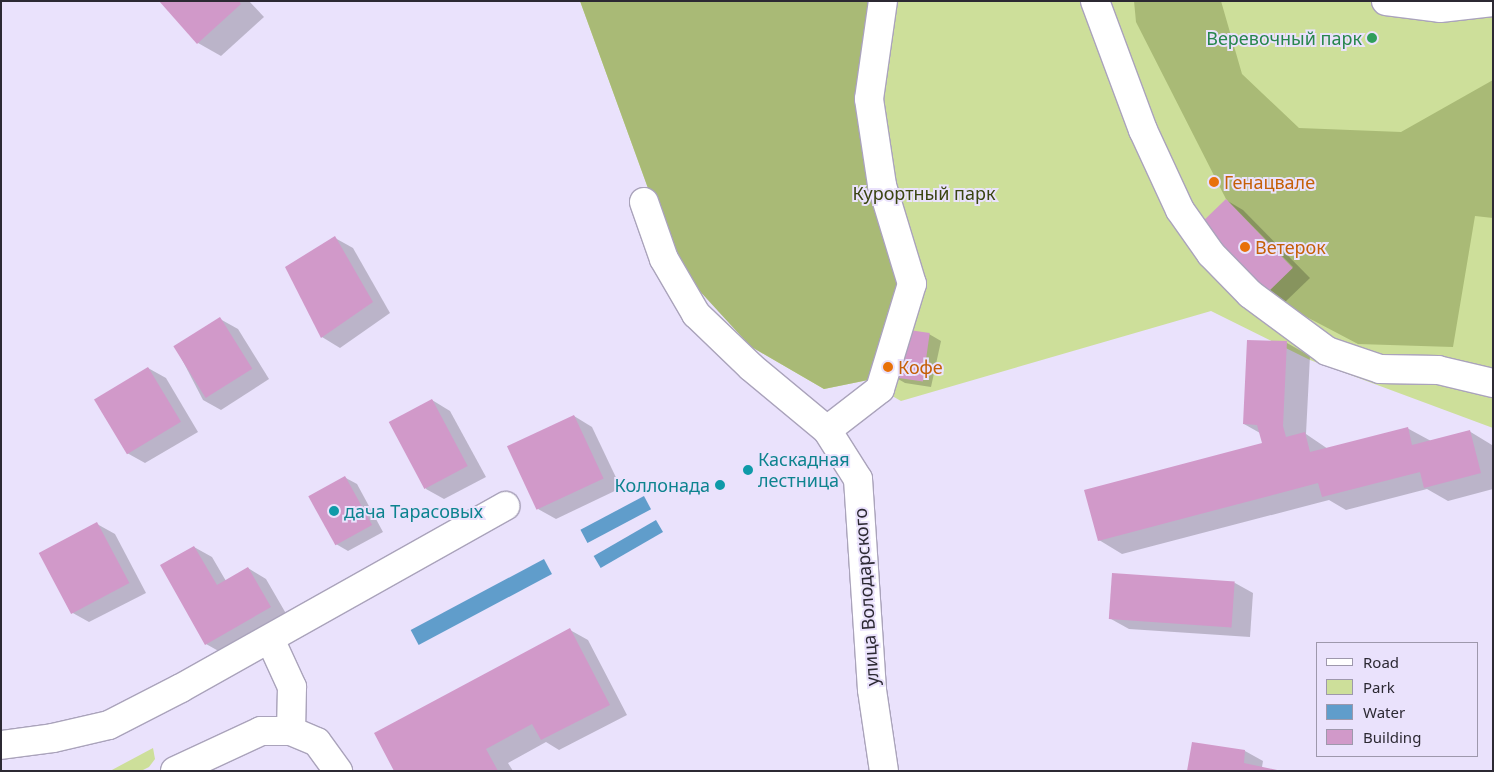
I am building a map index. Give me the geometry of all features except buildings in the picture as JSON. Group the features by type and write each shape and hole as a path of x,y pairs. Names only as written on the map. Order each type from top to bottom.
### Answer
{"street":[{"path":"827,430 880,389 912,284 882,185 869,99 883,1"},
{"path":"1095,1 1143,130 1180,210 1211,254 1250,294 1327,351 1380,369 1438,370 1493,383"},
{"path":"1386,1 1440,8 1493,2"},
{"name":"улица Володарского","path":"644,202 664,259 696,314 751,367 827,430 858,479 872,690 884,771"},
{"path":"1,745 110,725 270,639 505,506"},
{"path":"270,639 292,688 291,731"},
{"path":"175,771 261,731 291,731 317,742 338,771"}],"green space":[{"name":"Курортный парк","path":"580,1 1493,1 1493,428 1310,360 1211,311 901,401 880,389 873,379 824,389 750,346 653,202"},
{"path":"580,1 875,1 861,99 905,282 873,379 824,389 750,346 685,275 653,202"},
{"path":"1134,1 1221,1 1242,74 1299,128 1401,132 1493,80 1493,218 1475,216 1453,347 1358,344 1265,295 1293,267 1226,199 1136,22"},
{"path":"153,748 155,759 149,767 141,771 110,771"}],"water":[{"path":"644,496 651,509 587,543 580,530"},
{"path":"656,520 663,532 601,568 594,556"},
{"path":"544,559 552,574 419,645 411,630"}],"place":[{"name":"Веревочный парк","path":"1372,38"},
{"name":"Генацвале","path":"1214,182"},
{"name":"Ветерок","path":"1245,247"},
{"name":"Кофе","path":"888,367"},
{"name":"Каскадная лестница","path":"748,470"},
{"name":"Коллонада","path":"720,485"},
{"name":"дача Тарасовых","path":"334,511"}]}
